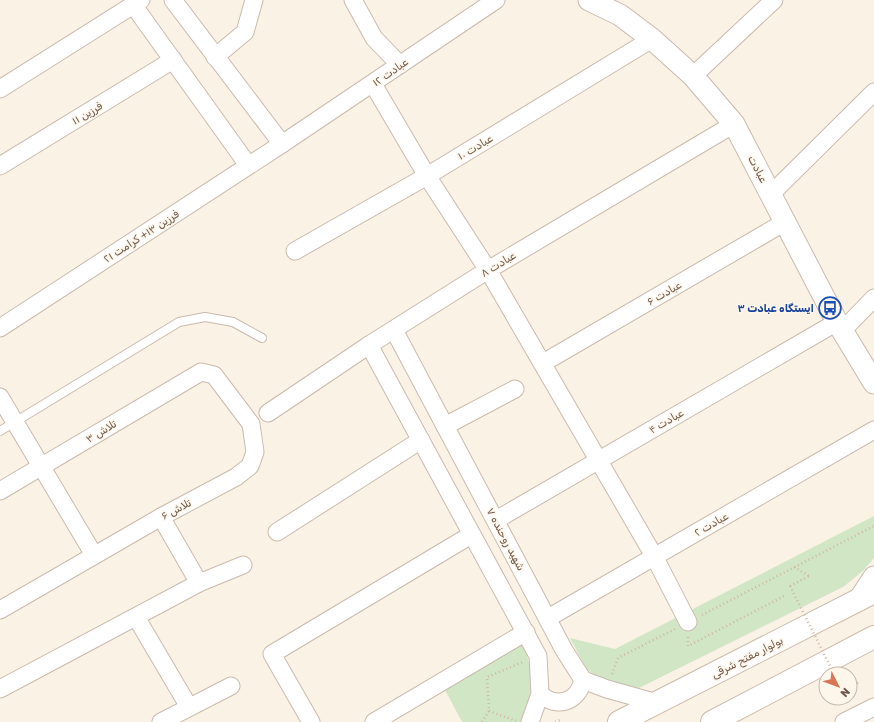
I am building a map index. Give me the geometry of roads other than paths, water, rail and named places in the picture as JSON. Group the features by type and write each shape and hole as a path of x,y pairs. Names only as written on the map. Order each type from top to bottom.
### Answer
{"main road":[{"name":"بولوار مفتح شرقی","path":"620,722 866,596"},
{"path":"712,722 874,637"}],"street":[{"path":"173,0 282,144"},
{"path":"215,57 245,32 254,0"},
{"path":"353,0 374,38 400,65"},
{"name":"عبادت ۱۲","path":"282,144 496,0"},
{"name":"عبادت","path":"589,0 620,15 652,40 693,76 734,124 839,326 874,383"},
{"path":"693,76 774,0"},
{"path":"0,89 138,3 173,60 248,165"},
{"name":"عبادت ۱۰","path":"295,251 427,176 652,40"},
{"name":"فرزین ۱۱","path":"0,166 173,60"},
{"path":"372,84 427,176 488,270 600,460 654,556 688,622"},
{"path":"771,194 874,92"},
{"name":"عبادت ۸","path":"268,413 369,345 488,270 734,124"},
{"name":"فرزین ۱۳+ کرامت ۲۱","path":"0,328 282,144"},
{"name":"عبادت ۶","path":"543,363 785,222"},
{"name":"عبادت ۴","path":"496,520 839,326 874,298"},
{"name":"شهید روحنده ۷","path":"394,330 564,650 583,680"},
{"path":"369,345 538,656 540,694 530,722"},
{"name":"تلاش ۳","path":"0,491 202,372"},
{"name":"تلاش ۶","path":"0,610 94,555 236,477 250,466 255,452 251,424 214,375 202,372"},
{"path":"445,426 515,389"},
{"path":"0,397 94,555"},
{"name":"عبادت ۲","path":"548,618 874,430"},
{"path":"277,532 421,440"},
{"path":"162,517 199,584"},
{"path":"311,722 272,654 471,534"},
{"path":"0,689 199,584 243,565"},
{"path":"866,596 874,577"},
{"path":"136,617 189,707"},
{"path":"374,722 526,632"},
{"path":"540,694 546,700 562,702 576,695 581,688 583,680 607,689 657,703"},
{"path":"161,722 231,686"},
{"path":"844,722 874,707"}],"lane":[{"path":"0,431 179,322 205,317 233,322 262,338"}],"place":[{"name":"ایستگاه عبادت ۳","path":"830,308"}]}
